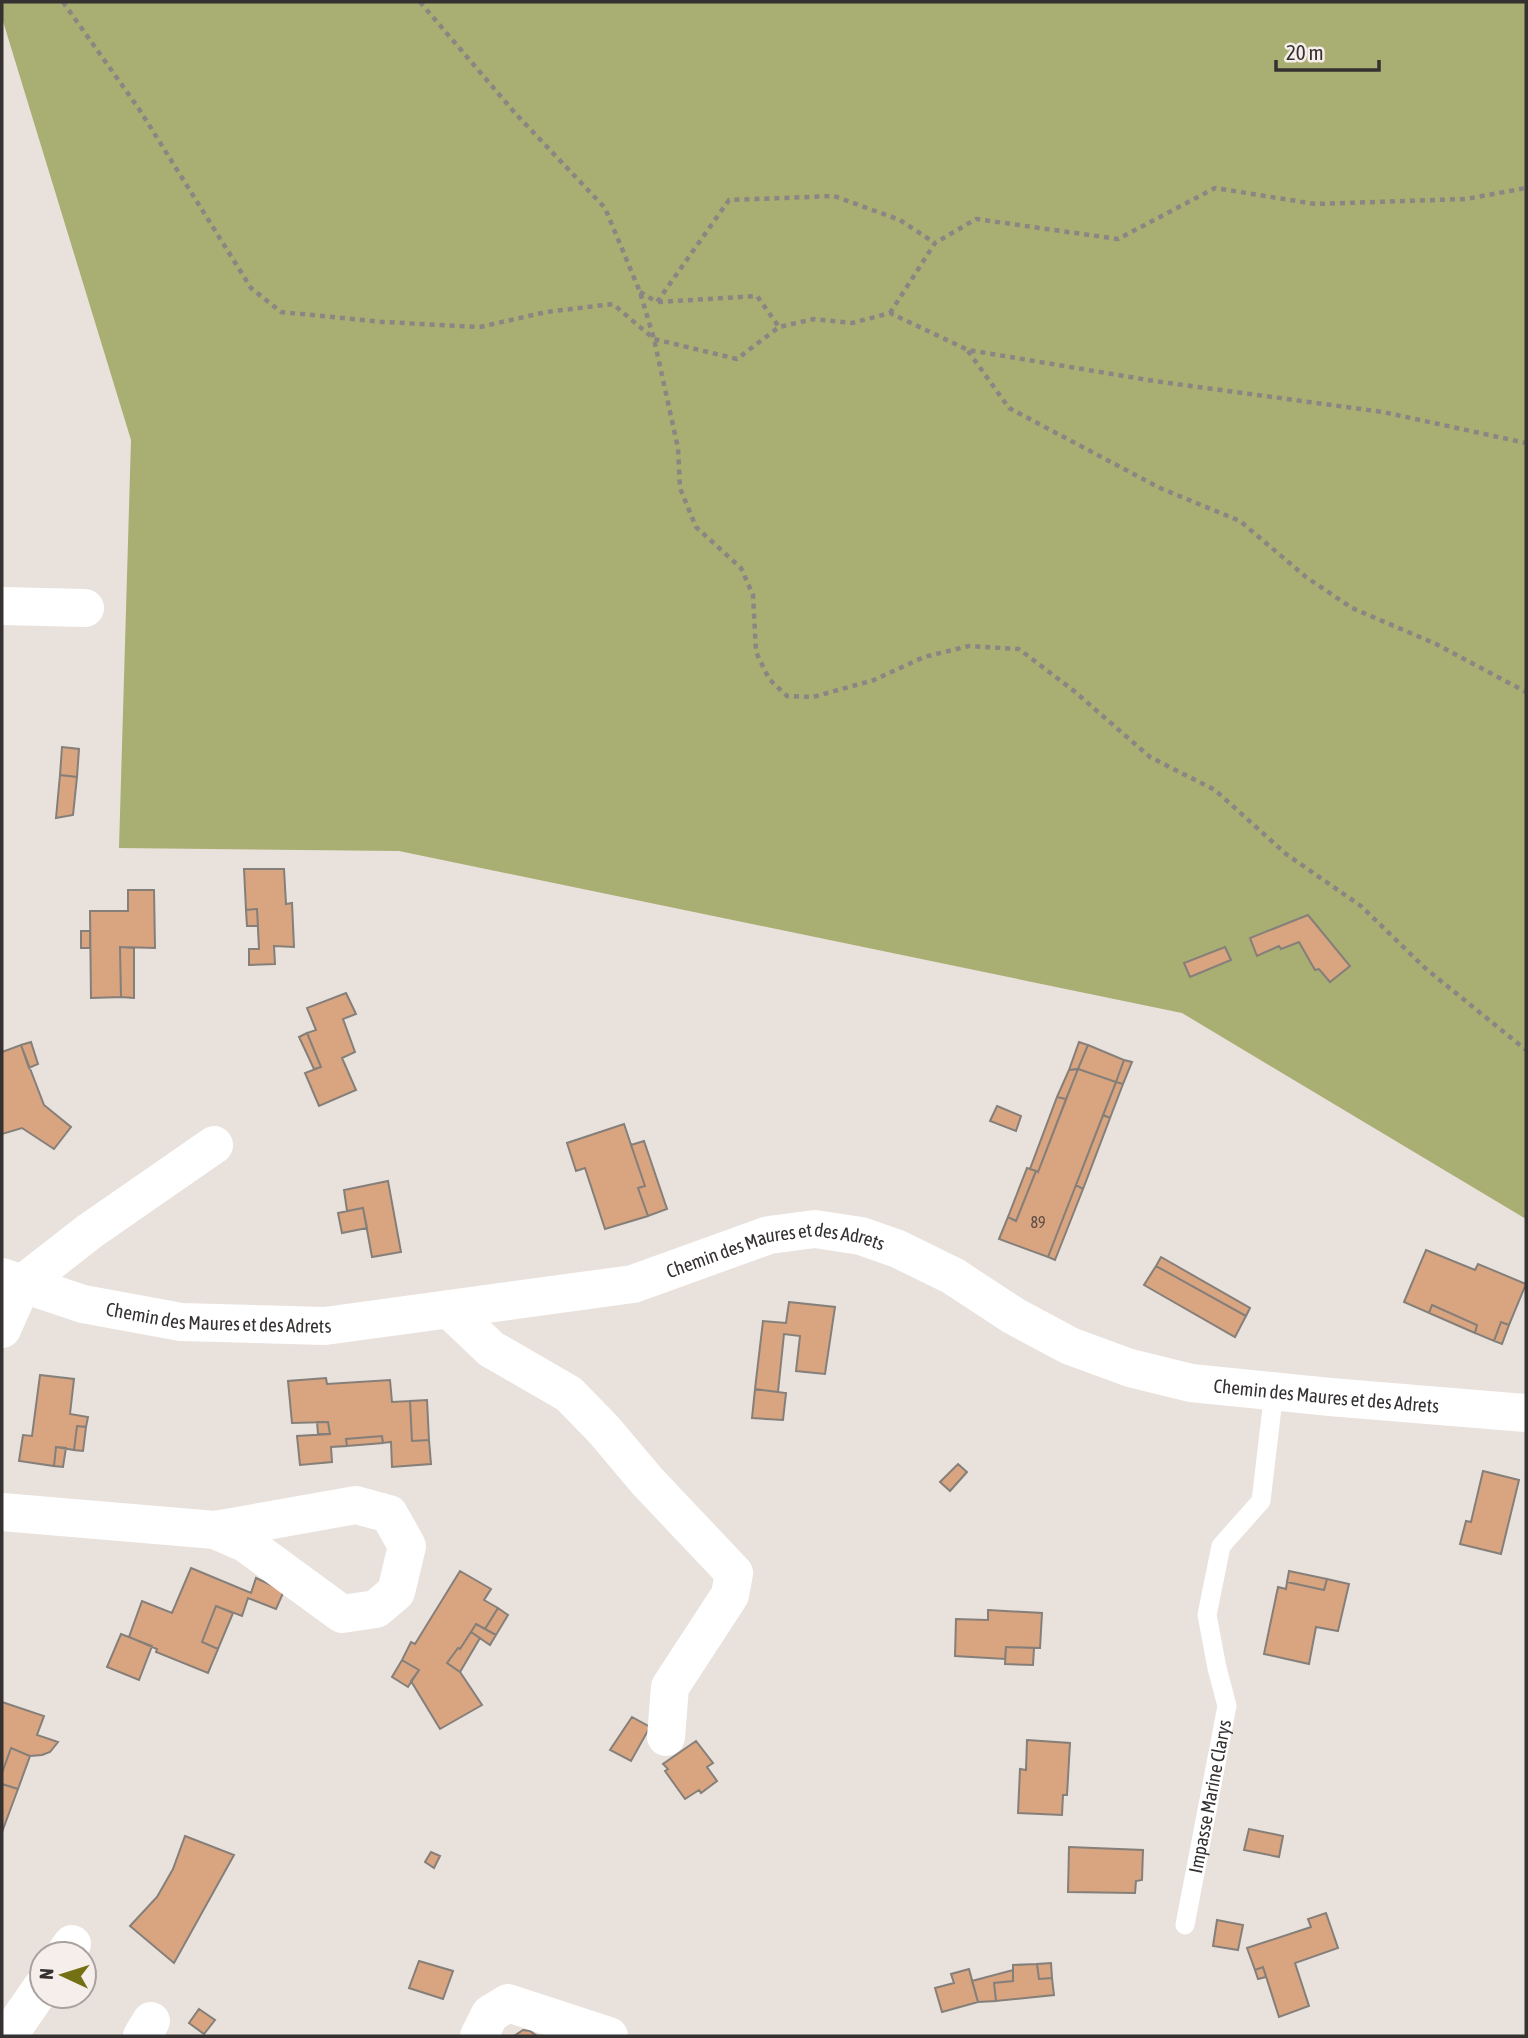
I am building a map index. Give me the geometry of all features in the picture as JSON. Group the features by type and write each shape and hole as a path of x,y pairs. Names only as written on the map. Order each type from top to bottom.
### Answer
{"street":[{"path":"2,606 85,608"},
{"path":"2,1329 12,1281 214,1145"},
{"name":"Chemin des Maures et des Adrets","path":"12,1281 83,1304 181,1322 325,1326 633,1284 769,1236 815,1228 861,1236 898,1250 953,1276 1014,1316 1070,1346 1130,1368 1191,1383 1526,1413"},
{"path":"449,1309 491,1349 569,1394 734,1573 730,1595 670,1687 666,1737"},
{"path":"2,1512 215,1530"},
{"path":"479,2036 490,2014 508,2003 610,2036"},
{"path":"8,2036 28,2007"}],"lane":[{"name":"Impasse Marine Clarys","path":"1185,1925 1227,1706 1207,1615 1221,1546 1261,1501 1274,1391"}],"path":[{"path":"63,2 139,109 251,288 281,312 383,322 480,327 546,312 613,304 654,339 737,359 779,327 814,319 852,323 890,313 968,350 1154,381 1383,412 1526,443"},
{"path":"420,2 515,113 605,208 640,292 654,339 678,448 680,488 696,527 741,568 753,595 756,652 769,679 787,695 813,697 874,680 924,657 969,646 1019,649 1074,691 1150,757 1216,790 1286,854 1361,906 1425,968 1526,1050"},
{"path":"890,313 935,243 976,219 1118,239 1215,188 1315,204 1466,199 1526,188"},
{"path":"657,302 729,200 834,196 900,220 935,243"},
{"path":"640,292 657,302 757,296 779,327"},
{"path":"968,350 1009,408 1160,488 1240,521 1306,578 1352,608 1436,644 1526,692"}],"green space":[{"path":"2,2 1526,2 1526,1219 1182,1013 399,851 119,848 131,440 2,18"}],"building":[{"path":"62,747 79,749 77,777 60,775"},
{"path":"60,775 77,777 73,815 56,818"},
{"path":"244,869 284,869 286,904 292,903 294,947 274,946 275,964 249,965 249,949 259,949 257,909 246,910"},
{"path":"128,890 154,890 155,948 120,947 121,997 91,998 90,911 128,911"},
{"path":"257,909 258,926 247,926 246,910"},
{"path":"1308,915 1350,966 1330,982 1319,969 1315,970 1299,942 1281,949 1279,946 1257,956 1250,938"},
{"path":"81,931 90,931 90,948 81,948"},
{"path":"120,947 134,948 134,998 121,997"},
{"path":"1225,947 1231,960 1190,977 1184,963"},
{"path":"346,993 356,1014 343,1019 355,1052 342,1058 356,1090 319,1106 305,1073 321,1067 307,1033 316,1030 307,1008"},
{"path":"307,1033 321,1067 314,1069 299,1037"},
{"path":"31,1042 38,1064 29,1068 21,1045"},
{"path":"1079,1042 1088,1045 1078,1069 1069,1070"},
{"path":"21,1045 44,1105 71,1127 54,1149 22,1128 2,1134 2,1052"},
{"path":"1088,1045 1124,1060 1116,1082 1078,1069"},
{"path":"1124,1060 1132,1062 1123,1084 1116,1082"},
{"path":"1078,1069 1066,1099 1057,1097 1069,1070"},
{"path":"1078,1069 1116,1082 1048,1257 999,1239 1008,1217 1016,1221"},
{"path":"1116,1082 1123,1084 1110,1118 1103,1115"},
{"path":"1057,1097 1066,1099 1038,1172 1030,1169"},
{"path":"997,1106 1021,1116 1016,1131 990,1121"},
{"path":"1103,1115 1110,1118 1083,1189 1076,1185"},
{"path":"624,1124 645,1186 638,1188 648,1216 605,1229 585,1168 576,1171 567,1143"},
{"path":"644,1141 667,1209 648,1216 638,1188 645,1186 631,1145"},
{"path":"1027,1168 1036,1171 1016,1221 1008,1217"},
{"path":"388,1181 401,1252 372,1257 363,1208 347,1211 344,1190"},
{"path":"1076,1185 1083,1189 1055,1260 1048,1257"},
{"path":"363,1208 367,1228 342,1233 338,1213"},
{"path":"1426,1250 1475,1270 1478,1264 1526,1284 1509,1325 1501,1322 1494,1341 1475,1333 1477,1325 1432,1305 1429,1313 1404,1302"},
{"path":"1161,1257 1250,1308 1246,1316 1156,1266"},
{"path":"1156,1266 1246,1316 1235,1337 1144,1285"},
{"path":"789,1302 835,1307 825,1374 796,1371 800,1336 784,1334 778,1392 755,1389 763,1321 786,1323"},
{"path":"1432,1305 1477,1325 1475,1333 1429,1313"},
{"path":"1501,1322 1509,1325 1502,1344 1494,1341"},
{"path":"40,1375 74,1379 70,1414 88,1417 86,1427 77,1426 74,1450 56,1447 54,1466 19,1461 23,1435 32,1436"},
{"path":"326,1378 327,1384 390,1380 392,1402 410,1401 412,1441 429,1440 431,1464 392,1467 391,1442 383,1443 382,1436 346,1439 347,1446 331,1447 332,1462 300,1465 297,1436 330,1434 328,1422 292,1423 288,1381"},
{"path":"755,1389 786,1393 783,1420 752,1418"},
{"path":"427,1400 429,1440 412,1441 410,1401"},
{"path":"317,1422 328,1422 330,1434 318,1434"},
{"path":"77,1426 86,1427 83,1451 74,1450"},
{"path":"382,1436 383,1443 347,1446 346,1439"},
{"path":"56,1447 66,1448 63,1467 54,1466"},
{"path":"958,1464 967,1472 950,1491 940,1482"},
{"path":"1483,1471 1519,1480 1501,1554 1460,1544 1466,1521 1471,1522"},
{"path":"191,1568 251,1593 256,1578 284,1591 276,1609 248,1598 242,1616 216,1606 202,1642 218,1649 208,1673 156,1652 157,1649 129,1637 142,1601 172,1613"},
{"path":"460,1571 491,1589 484,1600 498,1608 485,1629 476,1624 447,1663 460,1672 482,1705 440,1729 411,1681 419,1670 402,1660 411,1642 415,1644"},
{"path":"1289,1571 1327,1579 1324,1590 1287,1582"},
{"path":"1327,1579 1349,1584 1338,1631 1316,1627 1309,1664 1264,1654 1278,1587 1286,1589 1287,1582 1324,1590"},
{"path":"216,1606 233,1613 218,1649 202,1642"},
{"path":"498,1608 508,1615 496,1635 485,1629"},
{"path":"988,1610 1042,1613 1040,1648 1006,1647 1005,1659 955,1656 956,1619 988,1620"},
{"path":"476,1624 496,1635 490,1645 471,1632"},
{"path":"471,1632 480,1638 460,1672 447,1663"},
{"path":"121,1634 152,1646 139,1680 107,1667"},
{"path":"1006,1647 1034,1648 1033,1665 1005,1664"},
{"path":"402,1660 419,1670 408,1687 392,1677"},
{"path":"2,1702 44,1716 37,1735 58,1742 50,1752 42,1755 30,1756 11,1748 2,1773"},
{"path":"632,1717 650,1727 631,1761 610,1750"},
{"path":"1027,1740 1070,1743 1067,1795 1063,1795 1062,1815 1018,1813 1020,1769 1026,1770"},
{"path":"696,1741 713,1763 707,1767 717,1781 701,1793 699,1790 685,1799 663,1764"},
{"path":"11,1748 30,1756 18,1789 2,1784 2,1773"},
{"path":"2,1784 18,1789 2,1832"},
{"path":"1249,1829 1283,1836 1279,1857 1244,1850"},
{"path":"185,1836 234,1855 174,1963 130,1926 157,1897 173,1869"},
{"path":"1069,1847 1143,1850 1142,1880 1136,1881 1135,1893 1068,1892"},
{"path":"431,1852 440,1856 434,1868 425,1862"},
{"path":"1326,1913 1338,1948 1295,1963 1309,2006 1279,2017 1263,1967 1255,1970 1247,1948 1311,1927 1308,1919"},
{"path":"1217,1920 1243,1925 1238,1950 1213,1946"},
{"path":"419,1961 453,1971 443,1999 409,1988"},
{"path":"1051,1963 1052,1978 1039,1979 1037,1964"},
{"path":"1037,1964 1039,1979 1052,1978 1054,1995 996,2001 994,1983 1013,1981 1013,1965"},
{"path":"1263,1967 1266,1977 1258,1979 1255,1970"},
{"path":"969,1969 978,2002 942,2012 935,1988 954,1983 951,1974"},
{"path":"1013,1970 1013,1981 994,1983 996,2001 978,2002 972,1981"},
{"path":"199,2009 215,2020 204,2034 189,2023"},
{"path":"523,2030 530,2031 537,2036 514,2036"}]}
